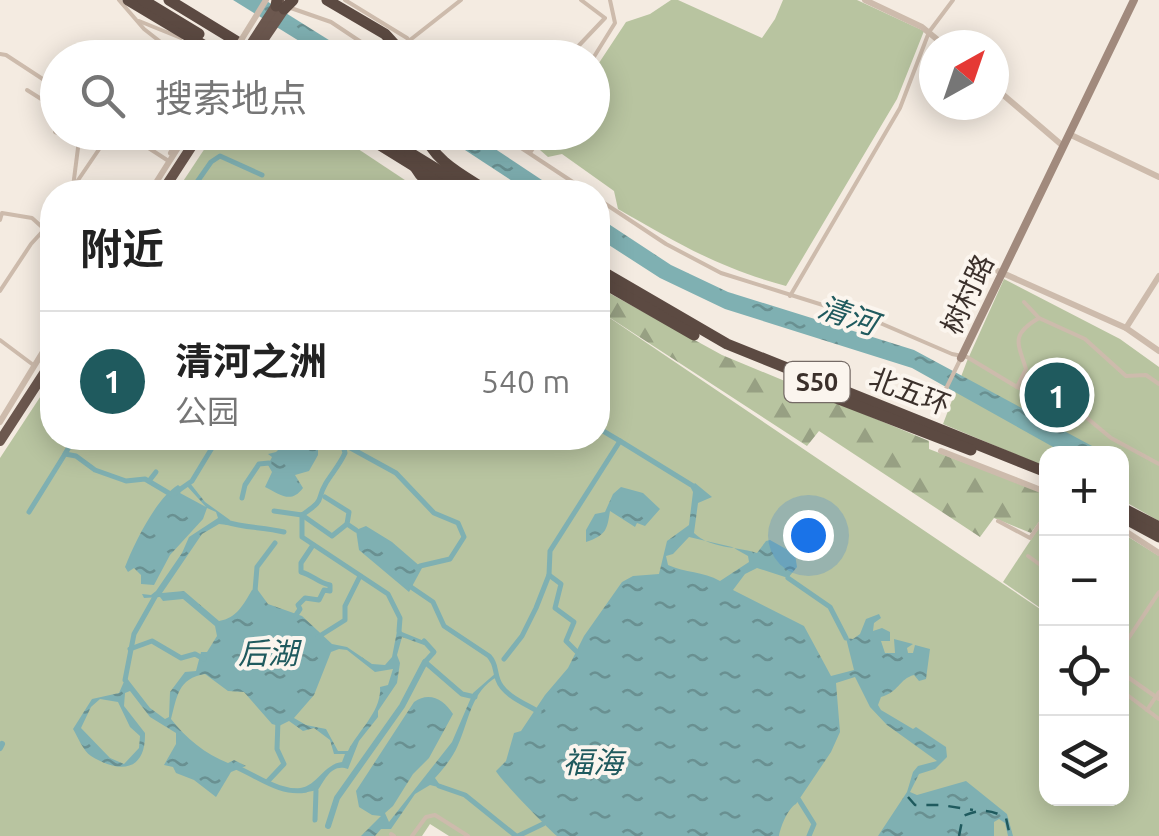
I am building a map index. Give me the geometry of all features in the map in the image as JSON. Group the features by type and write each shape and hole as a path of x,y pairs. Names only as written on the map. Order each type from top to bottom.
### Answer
{"highway":[{"path":"160,0 223,40"},
{"path":"169,0 235,40"},
{"path":"180,0 244,40"},
{"path":"327,0 392,40"},
{"path":"338,0 399,40"},
{"path":"130,1 194,40"},
{"path":"130,1 200,40"},
{"path":"261,40 280,3"},
{"path":"248,40 280,3"},
{"path":"158,180 177,150"},
{"path":"170,180 190,150"},
{"path":"388,150 437,180"},
{"path":"406,150 456,180"},
{"path":"409,150 414,167 425,180"},
{"path":"416,150 459,180"},
{"path":"434,150 471,180"},
{"name":"北五环","path":"610,282 727,344 1039,469"},
{"name":"北五环","path":"610,283 677,326 771,372 1039,477"},
{"path":"0,422 40,365"},
{"path":"0,441 40,379"},
{"path":"1129,512 1159,527"},
{"path":"1129,520 1159,538"}],"main road":[{"name":"树村路","path":"1062,145 1131,0"},
{"name":"树村路","path":"960,361 1131,0"}],"street":[{"path":"346,0 393,40"},
{"path":"421,40 461,0"},
{"path":"581,0 605,18 584,40"},
{"path":"604,40 616,19 610,0"},
{"path":"865,0 925,30"},
{"path":"930,30 952,0"},
{"path":"130,1 135,19 160,40"},
{"path":"280,3 331,22 358,40"},
{"path":"135,19 187,40"},
{"path":"0,54 40,77"},
{"path":"790,296 900,108 919,58"},
{"path":"27,90 40,98"},
{"path":"1009,100 1062,145"},
{"path":"1069,134 1159,177"},
{"path":"73,180 77,150"},
{"path":"78,180 99,150"},
{"path":"151,150 166,160"},
{"path":"156,180 174,150"},
{"path":"526,150 570,180"},
{"path":"527,150 530,153"},
{"path":"610,207 698,262 880,324 960,361"},
{"path":"0,220 2,213 32,218 40,226"},
{"path":"0,291 40,237"},
{"path":"1000,272 1126,328 1159,351"},
{"path":"1126,328 1159,276"},
{"path":"1024,302 1039,318 1075,332 1126,376 1146,375 1159,384"},
{"path":"1016,388 1026,369 1016,350 1018,342 1024,329 1039,318"},
{"path":"0,340 33,365"},
{"path":"0,422 40,354"},
{"path":"0,422 40,354"},
{"path":"941,399 960,361 967,357 1016,388 1088,418 1111,438 1159,464"},
{"path":"941,451 1039,489"},
{"path":"998,522 1030,538 1039,525"},
{"path":"1129,534 1159,554"},
{"path":"1028,556 1039,564"},
{"path":"1129,638 1159,592"},
{"path":"1152,603 1159,608"},
{"path":"1129,677 1158,696 1147,710"},
{"path":"1129,696 1159,718"},
{"path":"412,836 426,817 434,815 468,836"}],"green space":[{"path":"678,0 762,38 783,0 857,0 922,30 897,99 786,286 719,263 660,233 618,209 610,180 599,180 562,154 548,157 540,150 610,150 610,46 626,22"},
{"path":"204,150 360,150 405,180 184,180"},
{"path":"1004,279 1120,339 1159,367 1159,521 1129,504 1129,446 1039,446 1039,464 943,424"},
{"path":"610,294 722,355 929,441 929,449 1039,491 1039,522 1031,533 994,518 980,537 819,431 807,446 610,318"},
{"path":"610,318 1039,608 1039,806 1129,806 1129,537 1159,556 1159,836 449,836 430,824 422,836 0,836 0,458 40,397 40,450 610,450"},
{"path":"1039,528 1039,607 1003,582"}],"water":[{"path":"233,0 265,0 329,40 298,40"},
{"path":"465,150 497,150 542,180 511,180"},
{"path":"610,225 671,265 728,292 914,350 1092,446 1051,446 912,368 725,309 660,278 610,246"},
{"path":"318,450 309,471 295,475 303,488 294,496 265,487 272,472 268,465 272,457 268,454"},
{"name":"后湖","path":"190,483 205,502 230,520 228,525 219,524 202,534 162,593 184,591 219,621 235,614 252,590 257,589 268,604 302,616 332,644 347,647 372,664 385,665 392,657 398,626 402,632 424,641 424,645 402,637 397,655 397,683 359,741 348,769 333,770 318,790 302,793 300,788 342,762 345,754 334,754 330,740 314,728 303,731 289,721 279,726 272,724 244,692 228,691 205,674 184,684 171,719 212,755 246,766 231,772 216,797 194,780 176,773 173,767 164,765 176,744 176,733 150,717 130,691 125,693 124,706 145,733 141,756 135,762 120,767 101,762 86,751 73,729 92,699 119,693 126,677 150,708 165,719 169,717 170,692 185,672 196,671 201,652 207,652 217,636 215,626 183,599 163,601 160,597 144,598 142,594 156,591 189,537 218,518 216,512 207,508 203,519 170,555 154,585 141,584 141,575 134,568 128,572 125,567 154,511 178,485 183,489 180,493 206,507 187,486","holes":["347,650 375,672 393,669 388,685 380,687 373,713 348,751 338,751 326,729 294,718 314,695 331,652","100,699 118,702 130,727 140,736 139,748 124,764 110,758 81,728 91,707"]},
{"name":"福海","path":"695,483 712,497 698,503 694,533 706,541 689,537 666,556 668,565 720,581 749,562 748,556 734,548 757,553 770,540 795,554 797,567 788,578 757,568 745,574 733,590 804,626 831,676 854,670 846,638 860,634 866,619 879,614 881,618 874,623 873,631 882,628 890,632 890,641 881,641 885,653 895,653 894,639 913,644 907,648 908,653 913,653 915,645 930,649 926,679 909,677 881,697 878,705 946,747 947,757 935,769 919,774 910,792 917,795 966,781 1007,814 1013,836 1008,836 1005,823 999,819 994,822 994,836 878,836 907,792 913,772 918,766 937,761 887,725 870,707 855,677 836,683 840,732 831,752 787,814 779,836 557,836 514,792 496,771 506,761 514,733 521,731 568,668 584,636 622,582 633,576 659,574 667,541 689,525 691,488"},
{"path":"621,487 643,493 660,509 645,526 637,523 635,527 610,511 605,531 586,542 586,530 595,514 605,512"},
{"path":"366,526 422,568 409,592 359,550 356,530"},
{"path":"497,672 497,677 476,698 456,749 435,778 440,785 430,785 415,794 391,829 381,829 375,836 361,836 381,816 359,807 356,791 414,702 436,698 453,714 429,758 385,813 389,822 452,742 473,693"}],"waterway":[{"path":"198,180 220,156 262,175"},
{"path":"610,435 620,441"},
{"path":"504,659 522,636 536,608 549,575 550,551 620,441 693,486"},
{"path":"67,450 65,454 76,456 95,470 126,481 145,479 172,495 192,481 211,450"},
{"path":"274,511 302,515 318,502 344,450"},
{"path":"354,450 396,473 434,513 458,523 464,537 450,559 420,566"},
{"path":"29,512 65,454"},
{"path":"242,498 245,485 259,464 269,463"},
{"path":"149,481 156,472"},
{"path":"325,497 349,512 347,524 356,530"},
{"path":"302,515 302,537 388,594 400,618 399,631"},
{"path":"302,515 332,536 347,524"},
{"path":"226,522 284,532"},
{"path":"255,591 257,567 275,543"},
{"path":"296,615 305,598 319,600 324,590 330,591 330,585 301,572 301,563 313,545"},
{"path":"549,575 561,584 555,608 574,622 566,641 576,651"},
{"path":"318,637 345,620 345,606 360,576"},
{"path":"788,578 830,607 846,638"},
{"path":"411,587 433,602 444,626 489,656 505,690 539,712"},
{"path":"125,680 134,634 156,595"},
{"path":"130,649 152,641 181,658 195,654 204,659"},
{"path":"424,641 434,652 425,662 462,694 475,697"},
{"path":"328,826 337,798 402,706 425,662"},
{"path":"268,781 284,764 277,749 278,720"},
{"path":"0,748 2,744"},
{"path":"236,767 279,788 306,790"},
{"path":"439,786 465,795 516,836"},
{"path":"315,820 316,791"},
{"path":"799,800 814,824 809,836"},
{"path":"518,836 543,824"}],"ferry route":[{"path":"908,797 915,805 973,810"},
{"path":"959,836 963,816 985,811 1006,818 1010,836"}],"place":[{"name":"清河之洲","path":"1057,395"}],"water label":[{"name":"清河","path":"848,315"}]}
